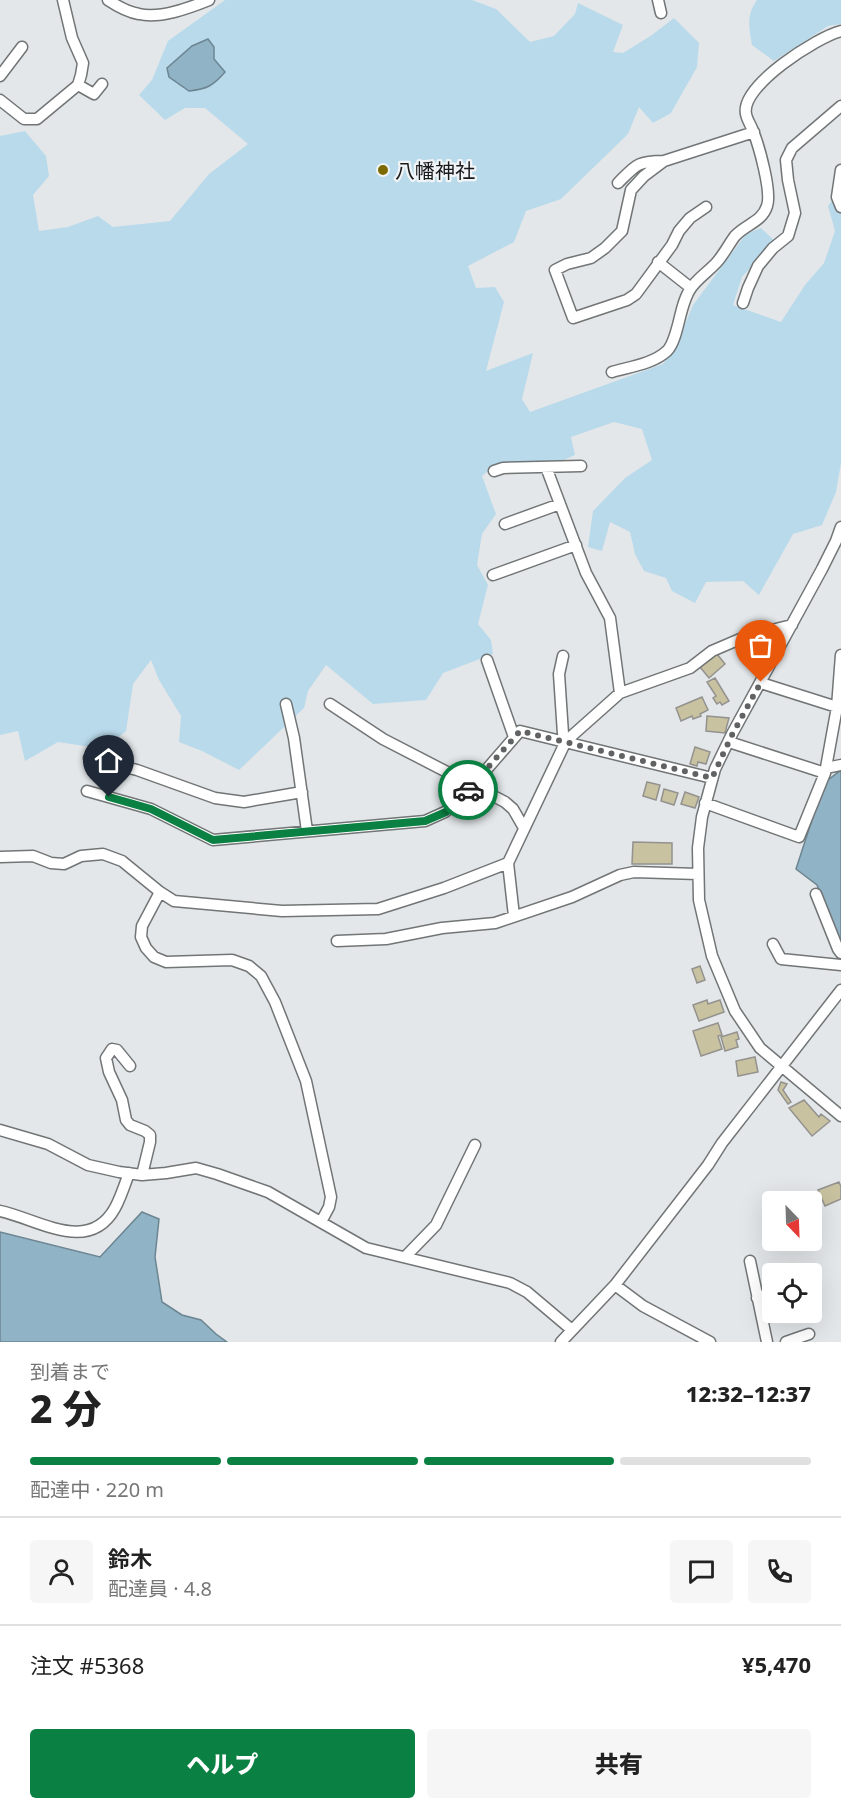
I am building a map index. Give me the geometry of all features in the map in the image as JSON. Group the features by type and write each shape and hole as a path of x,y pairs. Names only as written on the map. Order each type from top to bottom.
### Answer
{"street":[{"path":"0,100 24,118 37,119 78,85 83,63 72,38 63,0"},
{"path":"108,0 139,14 154,15 209,0"},
{"path":"658,0 661,14"},
{"path":"612,372 658,358 669,349 691,288 717,262 736,235 763,217 769,203 762,159 746,113 747,102 782,63 841,31"},
{"path":"0,76 22,47"},
{"path":"78,85 94,94 102,84"},
{"path":"743,303 758,266 773,248 788,236 795,213 786,160 792,148 841,106"},
{"path":"618,183 638,164 648,161 664,161 754,132"},
{"path":"664,161 644,176 632,190 622,231 591,258 567,264 555,270 573,318 627,300 636,294 690,218 706,207"},
{"path":"841,170 837,197 841,207"},
{"path":"658,262 691,288"},
{"path":"494,471 503,468 581,466"},
{"path":"546,467 586,573 610,618 620,693"},
{"path":"505,524 560,504"},
{"path":"841,527 836,542 712,778 705,803 698,848 699,900 712,956 735,1011 760,1048 841,1116"},
{"path":"493,575 576,544"},
{"path":"514,916 508,863 566,741 620,693 690,668 712,651 747,636 792,625"},
{"path":"705,803 799,837 826,771 839,707 841,655"},
{"path":"563,656 559,674 563,734 566,741"},
{"path":"487,660 514,737"},
{"path":"761,682 839,707"},
{"path":"286,704 294,738 307,831"},
{"path":"330,704 383,739 504,802 513,809 525,828"},
{"path":"87,791 151,809 213,840 425,821 446,812 520,731 712,778"},
{"path":"729,742 826,771 841,765"},
{"path":"89,758 137,770 215,798 244,802 302,792"},
{"path":"0,857 33,856 51,863 64,864 81,856 103,854 122,861 174,901 282,911 378,909 444,888 508,863"},
{"path":"337,941 386,939 442,928 495,923 572,897 620,875 634,872 699,874"},
{"path":"160,892 142,926 141,937 146,948 154,957 166,962 232,960 249,966 261,976 275,1002 306,1081 332,1197 321,1222"},
{"path":"816,894 841,953"},
{"path":"773,944 781,959 841,965"},
{"path":"561,1342 615,1285 841,990"},
{"path":"130,1066 117,1050 112,1049 106,1058 109,1072 122,1100 126,1120 130,1125 150,1135 142,1175"},
{"path":"0,1130 48,1144 88,1165 142,1175 196,1168 268,1192 366,1248 510,1283 527,1292 572,1330"},
{"path":"405,1257 436,1225 475,1145"},
{"path":"0,1211 70,1233 88,1232 101,1225 114,1209 129,1173"},
{"path":"750,1261 766,1342"},
{"path":"615,1285 643,1306 710,1342"},
{"path":"758,1298 762,1296"},
{"path":"786,1342 809,1334"}],"shaded area":[{"path":"225,0 472,0 496,9 530,42 554,36 575,14 578,3 623,25 613,52 623,53 674,18 699,43 697,67 671,113 653,123 639,107 628,134 561,199 526,211 514,242 468,266 476,288 495,287 504,302 486,371 533,353 522,399 530,412 663,364 678,341 693,305 746,234 761,228 775,241 742,277 733,305 781,322 805,285 824,263 835,231 828,206 841,188 841,463 836,492 822,525 793,534 759,595 743,581 706,582 695,603 672,591 666,578 644,571 635,554 630,532 610,522 602,551 588,547 593,511 625,478 652,460 642,429 614,422 571,437 575,455 552,465 496,464 482,476 496,514 482,534 477,565 488,585 478,624 491,640 493,654 443,673 426,700 373,704 326,665 308,691 304,708 239,770 179,742 181,716 159,680 151,660 133,684 126,731 104,749 58,742 25,761 18,731 0,735 0,136 25,131 46,156 49,176 33,195 39,231 68,227 98,216 113,227 170,221 209,174 248,144 205,108 185,108 165,120 139,95 152,80 168,41"},
{"path":"757,0 841,0 841,24 828,26 774,61 752,45 750,16"},
{"path":"208,39 214,47 214,59 225,72 209,86 189,91 169,77 167,68 192,46"},
{"path":"841,770 841,944 817,885 796,869 824,783"},
{"path":"142,1212 159,1219 155,1257 162,1302 182,1315 201,1320 227,1342 0,1342 0,1232 100,1257"}],"building":[{"path":"717,654 725,664 709,678 700,667"},
{"path":"715,678 729,701 722,705 720,702 717,704 713,698 716,696 707,682"},
{"path":"702,697 708,710 700,714 701,716 693,719 692,716 681,721 676,708"},
{"path":"707,716 729,718 725,733 706,731"},
{"path":"695,747 710,752 706,764 698,762 697,766 690,764"},
{"path":"647,782 660,785 656,800 643,796"},
{"path":"664,789 678,793 674,805 661,801"},
{"path":"685,792 699,797 695,808 681,804"},
{"path":"633,842 672,843 672,864 632,864"},
{"path":"700,966 705,980 697,983 692,969"},
{"path":"707,1000 708,1004 720,1000 724,1012 699,1021 693,1005"},
{"path":"718,1023 722,1035 718,1036 722,1049 701,1056 693,1031"},
{"path":"737,1032 738,1047 725,1051 721,1037"},
{"path":"755,1057 758,1072 738,1076 736,1061"},
{"path":"781,1082 787,1084 783,1090 791,1102 788,1104 778,1090"},
{"path":"804,1100 819,1117 821,1114 830,1121 812,1136 789,1108"},
{"path":"839,1182 841,1199 825,1206 822,1191 818,1190"}],"way so far":[{"path":"468,790 520,731 712,778 761,682"}],"place":[{"name":"八幡神社","path":"383,170"}],"route":[{"path":"109,797 151,809 213,840 425,821 446,812 468,790"}]}
